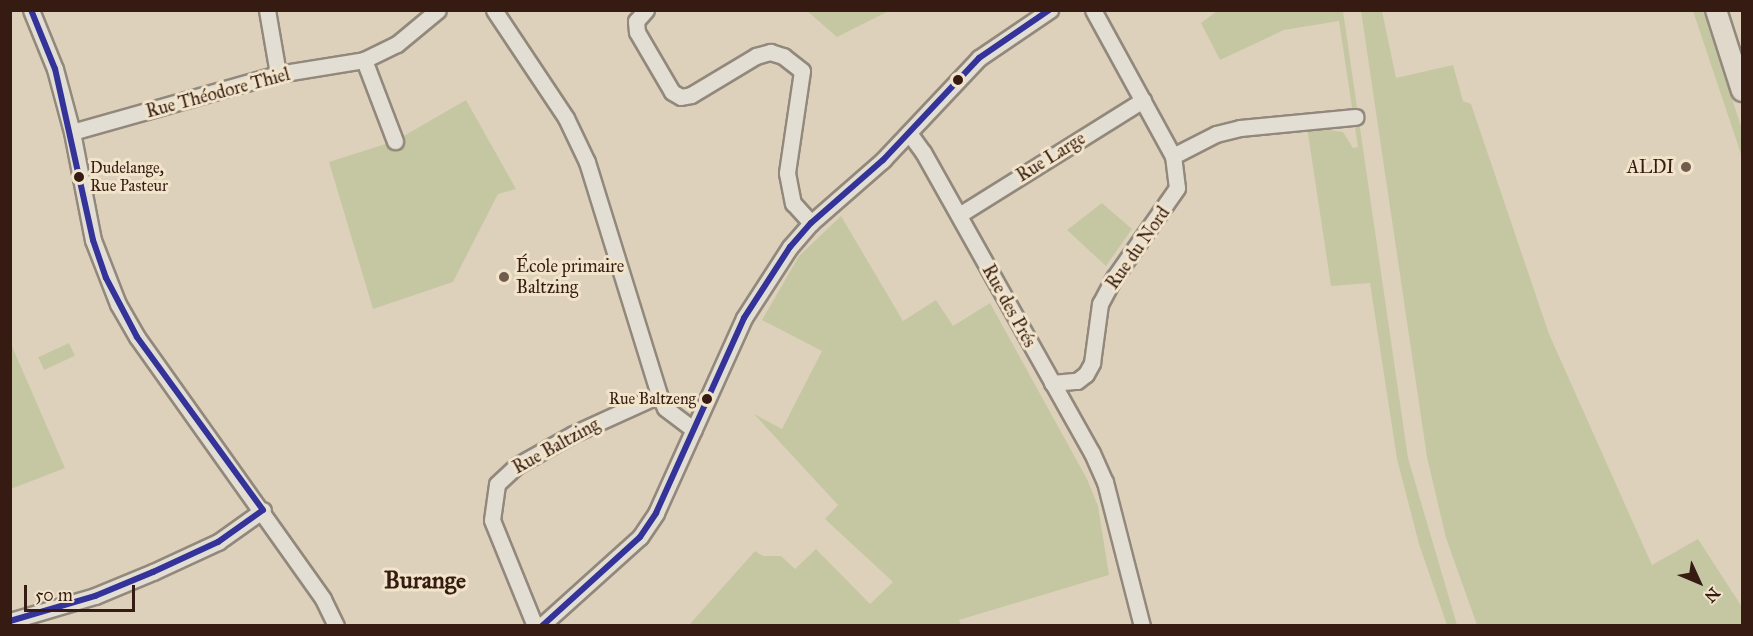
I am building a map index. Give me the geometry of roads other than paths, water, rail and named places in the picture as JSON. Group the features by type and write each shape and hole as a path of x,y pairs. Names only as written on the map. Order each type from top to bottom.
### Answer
{"main road":[{"path":"1716,10 1737,58 1743,92"}],"street":[{"path":"31,10 55,69 72,132 93,240 118,304 164,376 263,510 323,599 336,626"},
{"path":"267,10 278,74"},
{"name":"Rue Théodore Thiel","path":"72,132 278,74 364,60 397,44 438,10"},
{"path":"494,10 566,118 587,162 659,395 674,417 694,430"},
{"path":"646,10 636,21 637,32 672,92 681,97 691,95 756,56 770,52 783,56 802,71 787,173 793,203 811,223"},
{"path":"541,626 640,537 656,513 765,282 811,223 860,183 979,58 1050,10"},
{"name":"Rue du Nord","path":"1052,383 1077,381 1086,374 1092,363 1100,304 1114,278 1177,188 1173,156 1093,10"},
{"path":"364,60 395,141"},
{"name":"Rue Large","path":"958,215 1143,100"},
{"path":"1173,156 1216,134 1240,128 1355,117"},
{"name":"Rue des Prés","path":"909,133 958,215 1105,482 1142,626"},
{"name":"Rue Baltzing","path":"535,626 492,520 497,484 516,466 563,439 659,395"},
{"path":"10,621 95,596 153,572 218,542 263,510"}],"place":[{"name":"ALDI","path":"1686,167"},
{"name":"Dudelange, Rue Pasteur","path":"79,177"},
{"name":"École primaire Baltzing","path":"504,277"},
{"name":"Rue Baltzeng","path":"707,399"}],"district":[{"name":"Burange","path":"425,581"}]}
